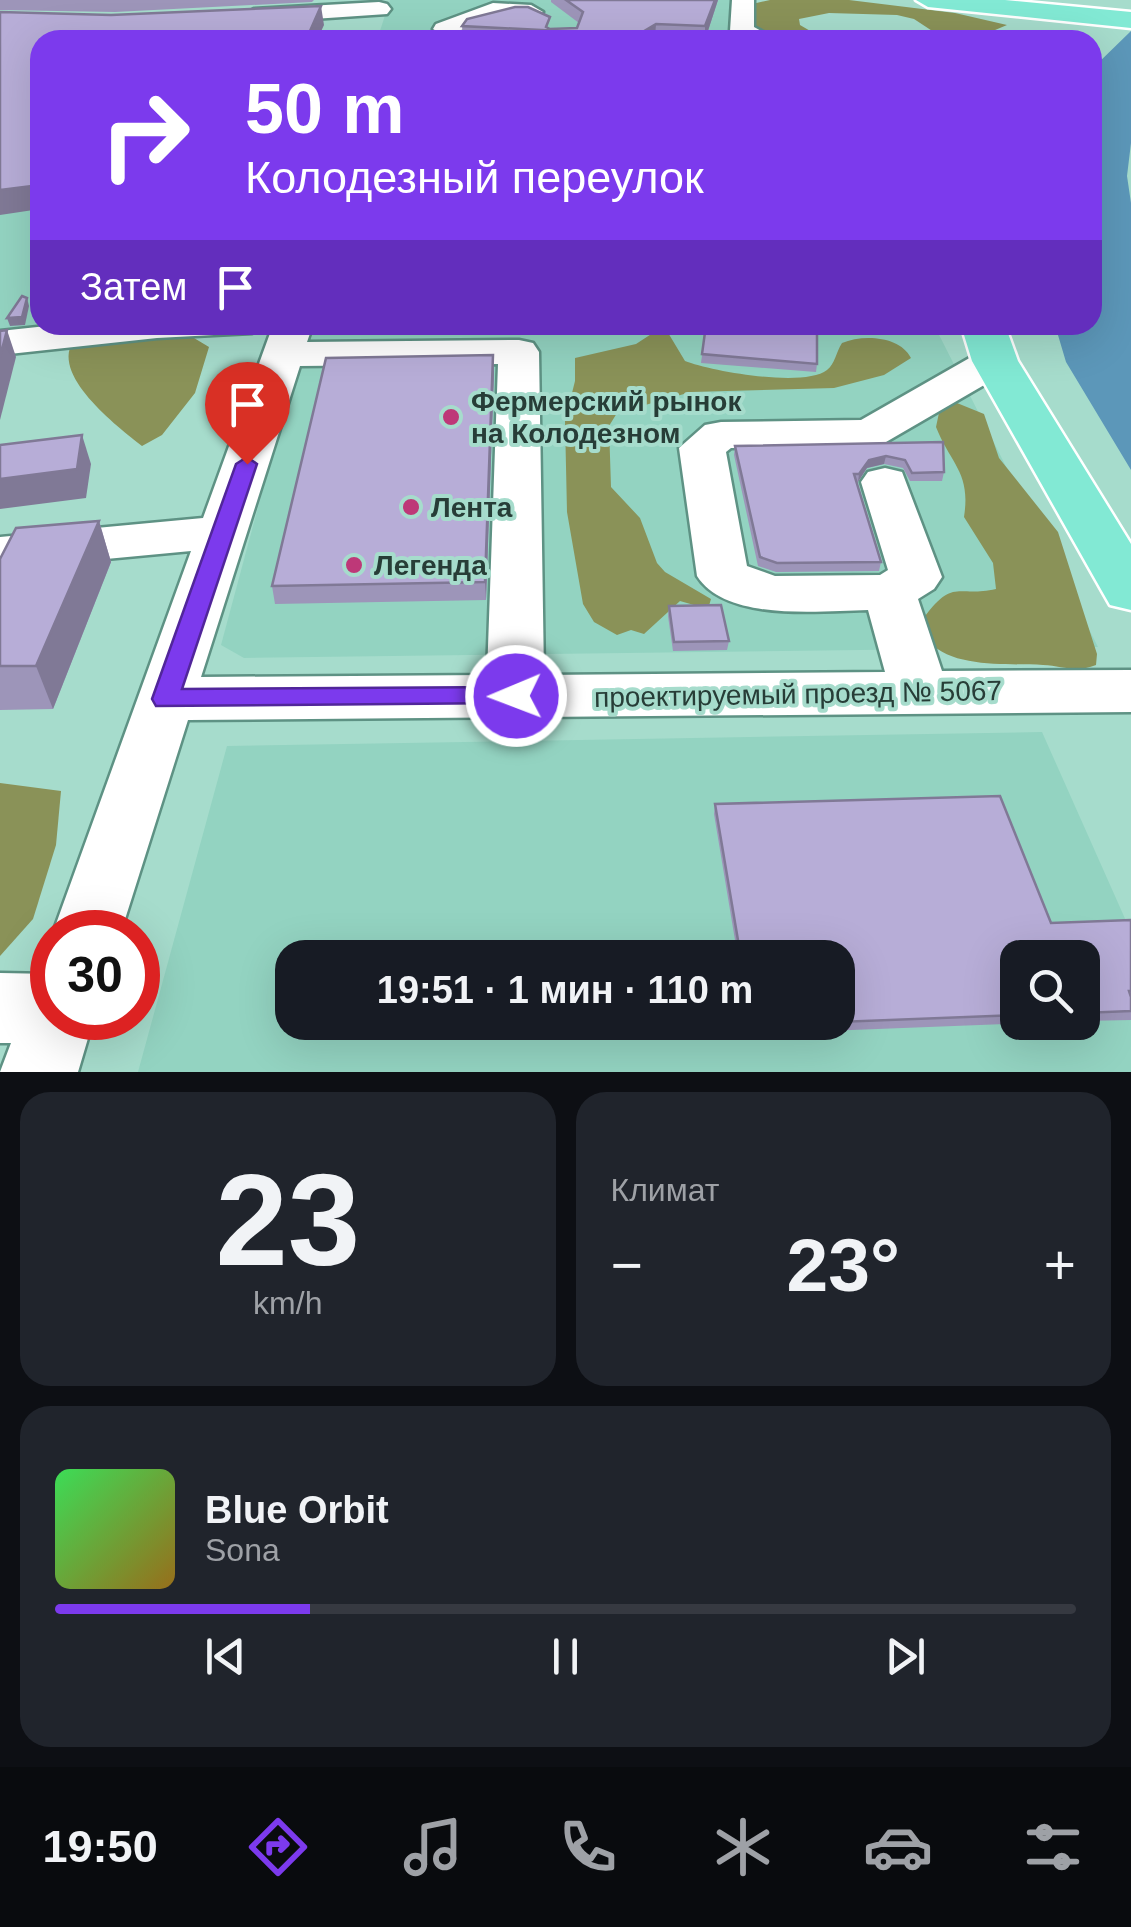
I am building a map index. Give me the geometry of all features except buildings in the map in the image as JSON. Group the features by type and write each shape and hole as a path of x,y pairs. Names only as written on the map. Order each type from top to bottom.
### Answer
{"main road":[{"path":"928,0 982,2 1131,20"},
{"path":"1089,30 1131,0"},
{"path":"989,343 1131,592"}],"street":[{"path":"742,30 743,0"},
{"path":"446,30 493,10 534,6 558,21"},
{"path":"247,23 331,19"},
{"path":"247,23 379,21"},
{"path":"0,344 79,335"},
{"path":"94,910 290,339 519,352 516,696"},
{"path":"877,456 989,343"},
{"path":"721,435 877,456 916,578 889,592 770,594 723,576 702,448 721,435"},
{"path":"0,552 222,532"},
{"path":"889,592 920,693"},
{"name":"проектируемый проезд № 5067","path":"166,699 1131,691"},
{"path":"0,1008 30,1008"},
{"path":"39,1072 50,1040"}],"shaded area":[{"path":"390,0 734,0 731,30 380,30"},
{"path":"770,0 849,0 955,13 1007,25 995,30 931,30 914,19 897,15 829,13 799,19 800,25 809,30 757,30 752,21 752,4"},
{"path":"30,153 30,331 0,334 0,157"},
{"path":"189,335 209,347 195,393 162,435 142,446 89,398 70,367 69,353 75,339"},
{"path":"304,335 939,335 1098,647 244,658 221,645"},
{"path":"650,335 669,335 685,361 779,378 799,378 827,370 842,343 860,338 890,341 911,358 884,375 834,388 691,392 617,413 609,426 611,487 640,518 657,563 665,572 711,599 708,609 680,601 644,634 631,630 617,635 594,622 583,604 567,512 565,421 575,381 575,358 636,344"},
{"path":"957,403 984,414 999,458 1058,532 1097,654 1096,665 1076,669 968,661 940,651 929,640 923,619 942,598 949,593 996,589 993,563 964,517 962,479 936,427 940,408"},
{"path":"1042,732 1131,932 1131,1072 138,1072 147,1040 160,1040 160,991 227,746"},
{"path":"0,783 61,791 56,845 36,910 30,910 30,922 0,956"}],"water":[{"path":"1131,31 1131,143 1127,176 1131,203 1131,470 1066,362 1058,335 1102,335 1102,59"}],"place":[{"name":"Фермерский рынок на Колодезном","path":"451,417"},
{"name":"Лента","path":"411,507"},
{"name":"Легенда","path":"354,565"}],"route":[{"path":"247,464 166,699 516,696"}]}
